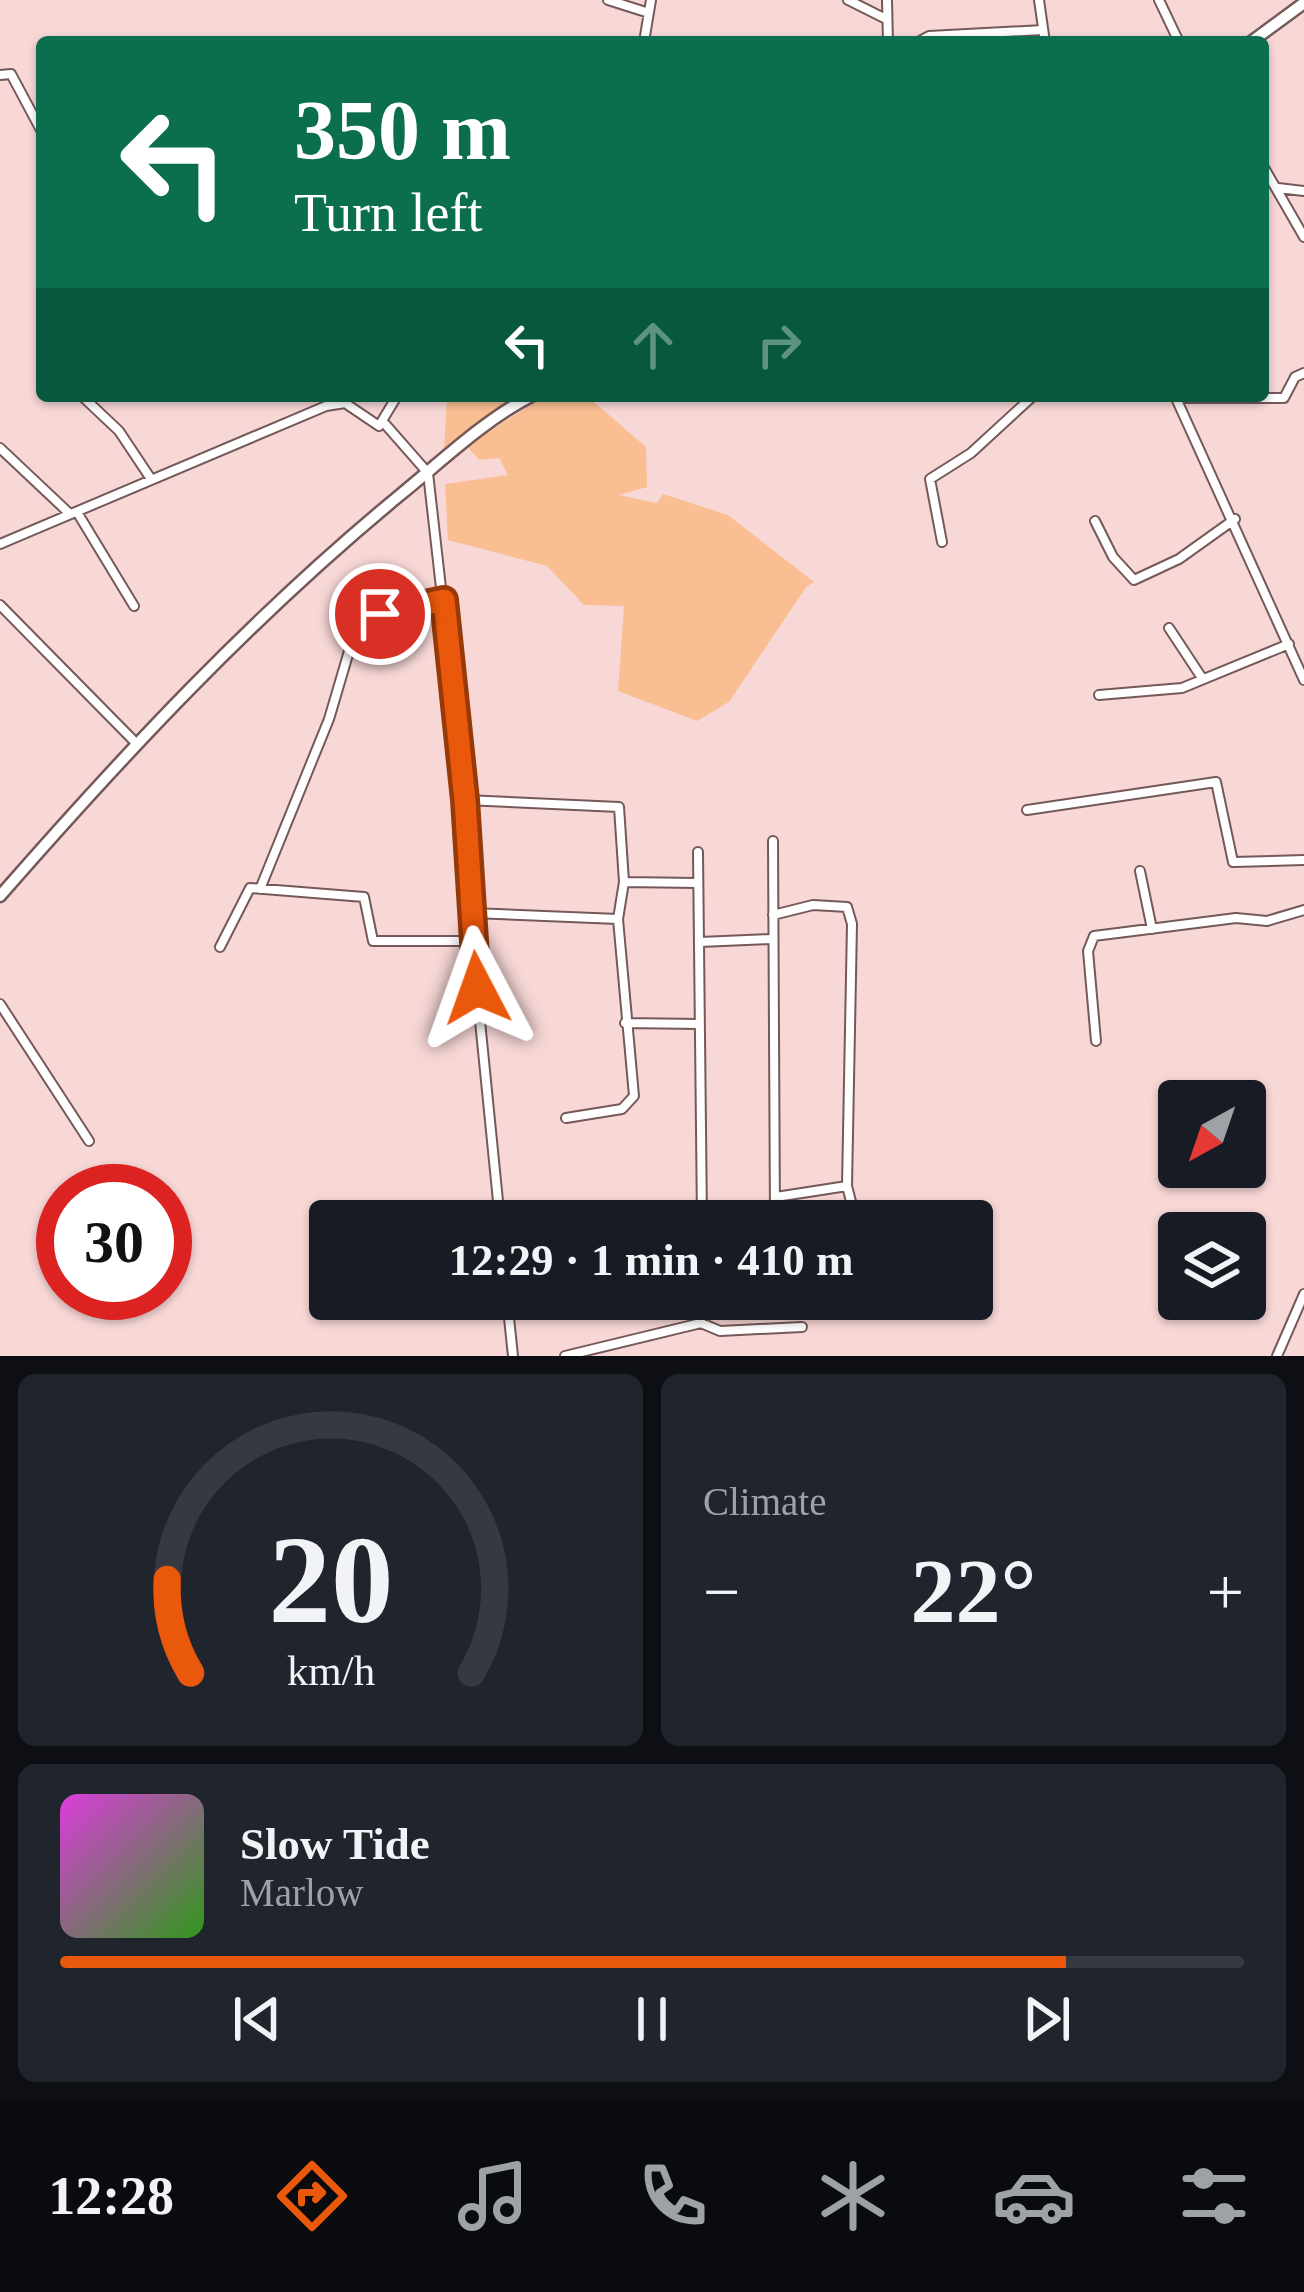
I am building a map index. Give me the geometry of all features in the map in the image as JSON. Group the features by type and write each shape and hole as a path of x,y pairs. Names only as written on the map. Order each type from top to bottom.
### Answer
{"street":[{"path":"608,0 649,13"},
{"path":"645,36 651,0"},
{"path":"848,0 886,19"},
{"path":"887,0 887,36"},
{"path":"1039,0 1044,36"},
{"path":"1159,0 1176,36"},
{"path":"1259,36 1304,3"},
{"path":"982,36 1043,30"},
{"path":"0,75 11,74 18,82 36,120"},
{"path":"1269,176 1304,237"},
{"path":"1276,188 1304,190"},
{"path":"1269,398 1284,398 1295,377 1304,373"},
{"path":"88,402 119,431 151,479"},
{"path":"385,424 395,402"},
{"path":"0,896 135,742 326,556 523,402"},
{"path":"941,542 929,479 971,454 1027,402"},
{"path":"1178,402 1303,673"},
{"path":"0,544 326,406 345,403 371,423 385,424 428,472 465,800 472,941 498,1200"},
{"path":"0,448 74,513 134,606"},
{"path":"1094,520 1113,557 1134,580 1179,559 1235,519"},
{"path":"260,889 329,718 357,623 444,600"},
{"path":"0,605 58,670 135,742"},
{"path":"1169,628 1202,679"},
{"path":"1100,694 1182,688 1289,644"},
{"path":"1027,810 1216,782 1233,862 1304,860"},
{"path":"465,800 619,807 625,882 617,919 634,1096 629,1105 566,1118"},
{"path":"773,841 770,939 776,1200"},
{"path":"698,852 706,1200"},
{"path":"1140,871 1152,929"},
{"path":"625,882 698,883"},
{"path":"220,947 245,893 260,889 364,897 373,941 472,941"},
{"path":"773,915 813,905 847,907 852,924 847,1186 851,1200"},
{"path":"1096,1041 1088,941 1094,936 1236,918 1267,921 1304,910"},
{"path":"472,913 617,919"},
{"path":"700,942 770,939"},
{"path":"0,1004 89,1141"},
{"path":"625,1023 699,1024"},
{"path":"776,1197 847,1186"},
{"path":"1277,1356 1304,1294"},
{"path":"509,1320 513,1356"},
{"path":"565,1356 701,1323 720,1330 802,1327"}],"shaded area":[{"path":"447,402 516,402 444,449"},
{"path":"535,402 594,402 646,447 647,487 619,495 657,503 663,494 728,515 814,582 806,587 729,702 697,721 618,691 624,606 584,605 547,566 448,540 445,484 508,475 499,458 479,460 467,446"}],"route":[{"path":"380,614 444,600 465,800 477,988"}]}
